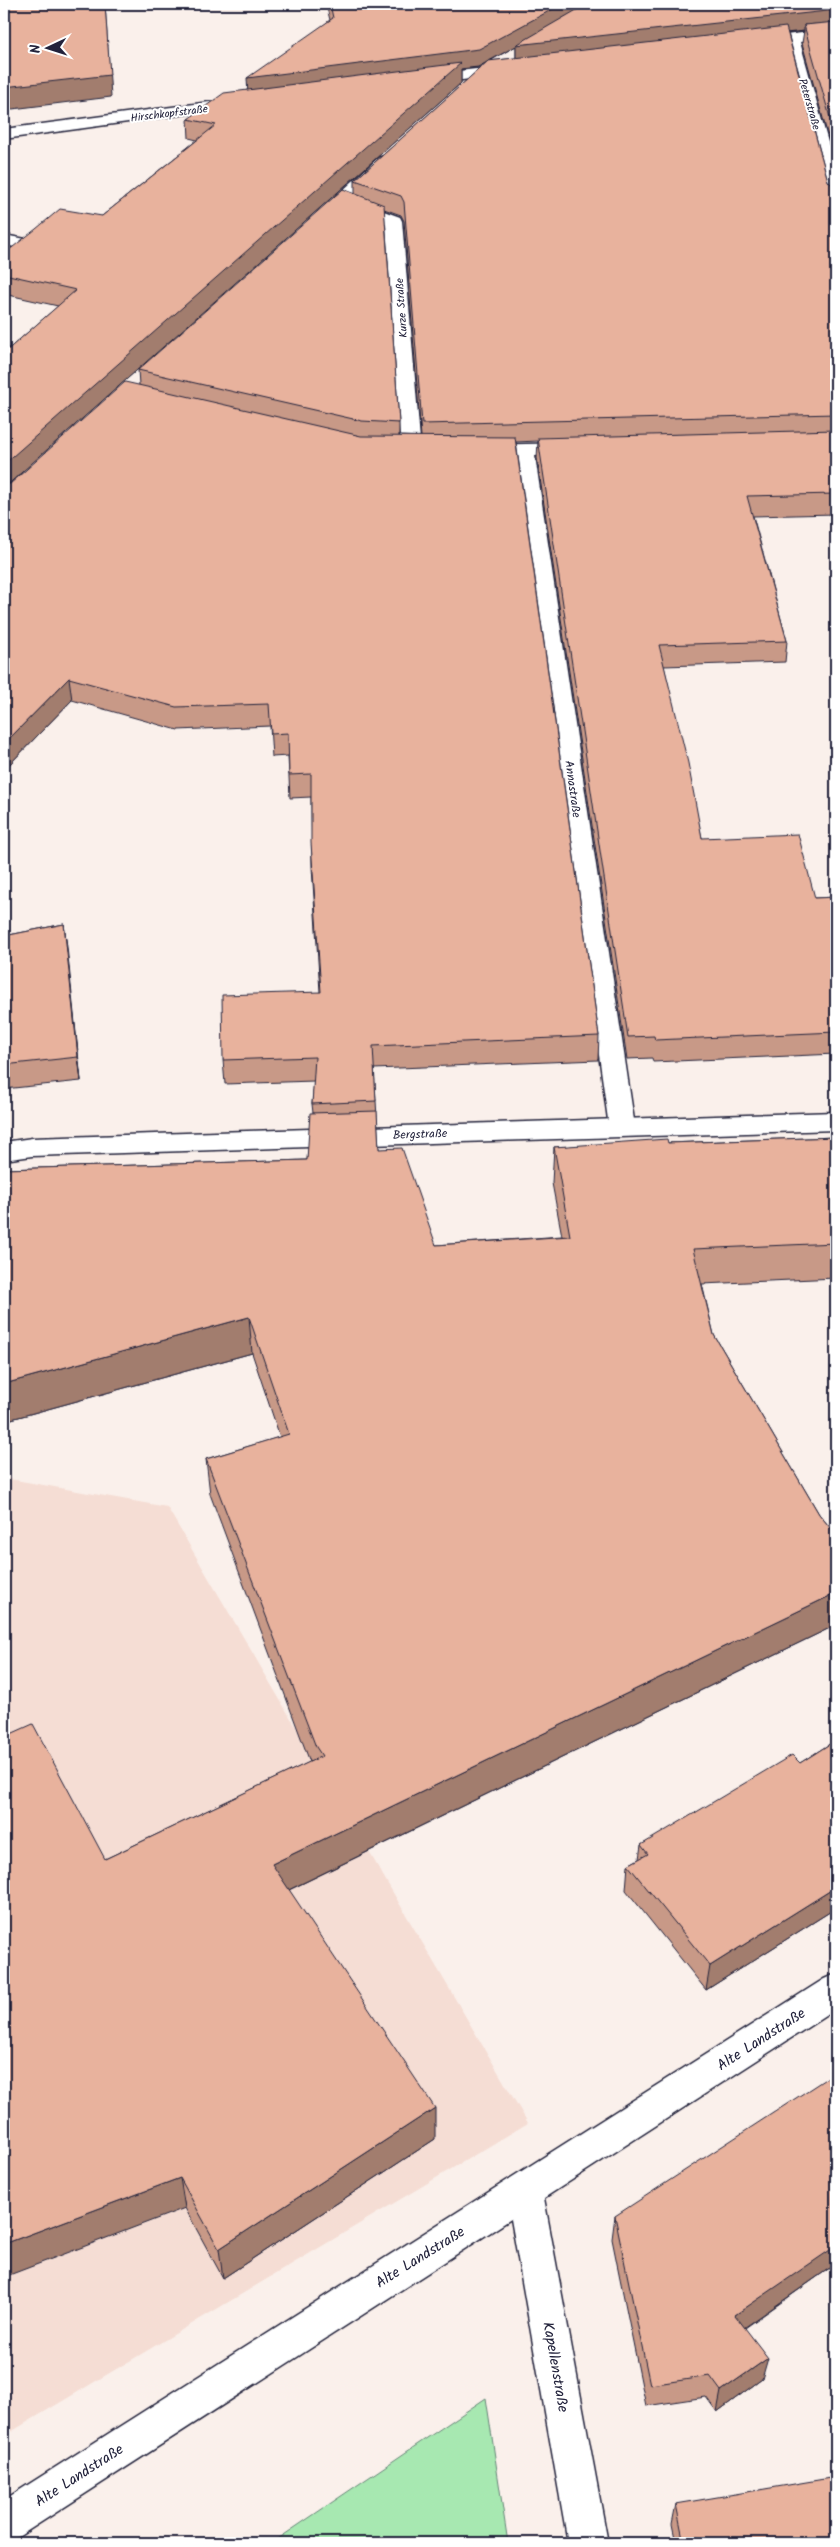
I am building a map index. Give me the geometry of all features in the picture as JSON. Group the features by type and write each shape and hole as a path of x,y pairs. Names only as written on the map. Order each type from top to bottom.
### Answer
{"street":[{"path":"734,45 836,33"},
{"name":"Peterstraße","path":"792,39 836,198"},
{"path":"404,82 483,73 518,61"},
{"path":"462,92 483,73"},
{"name":"Hirschkopfstraße","path":"4,134 258,101"},
{"path":"312,226 398,149"},
{"name":"Kurze Straße","path":"341,200 394,221 411,452"},
{"path":"4,240 31,245"},
{"path":"458,452 593,449"},
{"name":"Annastraße","path":"525,450 622,1127"},
{"path":"391,452 430,452"},
{"name":"Bergstraße","path":"4,1150 32,1146 836,1121"},
{"name":"Alte Landstraße","path":"4,2523 836,1990"},
{"name":"Kapellenstraße","path":"524,2191 588,2543"}],"shaded area":[{"path":"4,1478 167,1507 528,2123 4,2436"}],"green space":[{"path":"486,2398 508,2543 272,2543"}],"building":[{"path":"4,4 105,4 110,75 4,87"},
{"path":"330,4 562,4 479,49 247,78 333,18"},
{"path":"587,4 836,4 836,10 516,45"},
{"path":"836,22 836,139 804,25"},
{"path":"786,27 828,181 836,186 836,414 422,424 404,202 401,196 355,180 488,61"},
{"path":"461,63 4,464 4,353 76,290 4,274 4,254 60,209 102,216 216,125 188,119 224,93"},
{"path":"343,189 384,205 399,423 362,421 138,370"},
{"path":"125,382 361,436 515,437 599,1036 373,1046 376,1101 312,1104 315,1057 223,1060 222,995 321,992 311,843 311,774 289,775 288,733 271,734 269,704 176,707 69,678 4,744 4,485 10,484"},
{"path":"836,430 836,471 830,471 836,494 747,496 787,641 659,645 688,763 702,838 798,834 815,898 836,897 836,1032 655,1040 654,1036 628,1037 538,438"},
{"path":"64,924 78,1057 4,1065 4,936"},
{"path":"377,1111 379,1149 402,1148 436,1245 570,1236 554,1147 667,1139 668,1143 836,1137 836,1243 693,1249 714,1335 819,1514 836,1535 836,1593 272,1864 435,2108 219,2249 180,2178 4,2244 4,1737 33,1724 105,1859 322,1756 316,1747 206,1459 289,1434 249,1317 4,1384 4,1169 307,1160 310,1113"},
{"path":"836,1740 836,1887 710,1966 628,1865 648,1854 641,1845 792,1755 800,1763"},
{"path":"836,2072 836,2246 735,2315 768,2358 721,2391 710,2376 650,2385 615,2216"},
{"path":"836,2477 836,2543 684,2543 676,2504"}]}
